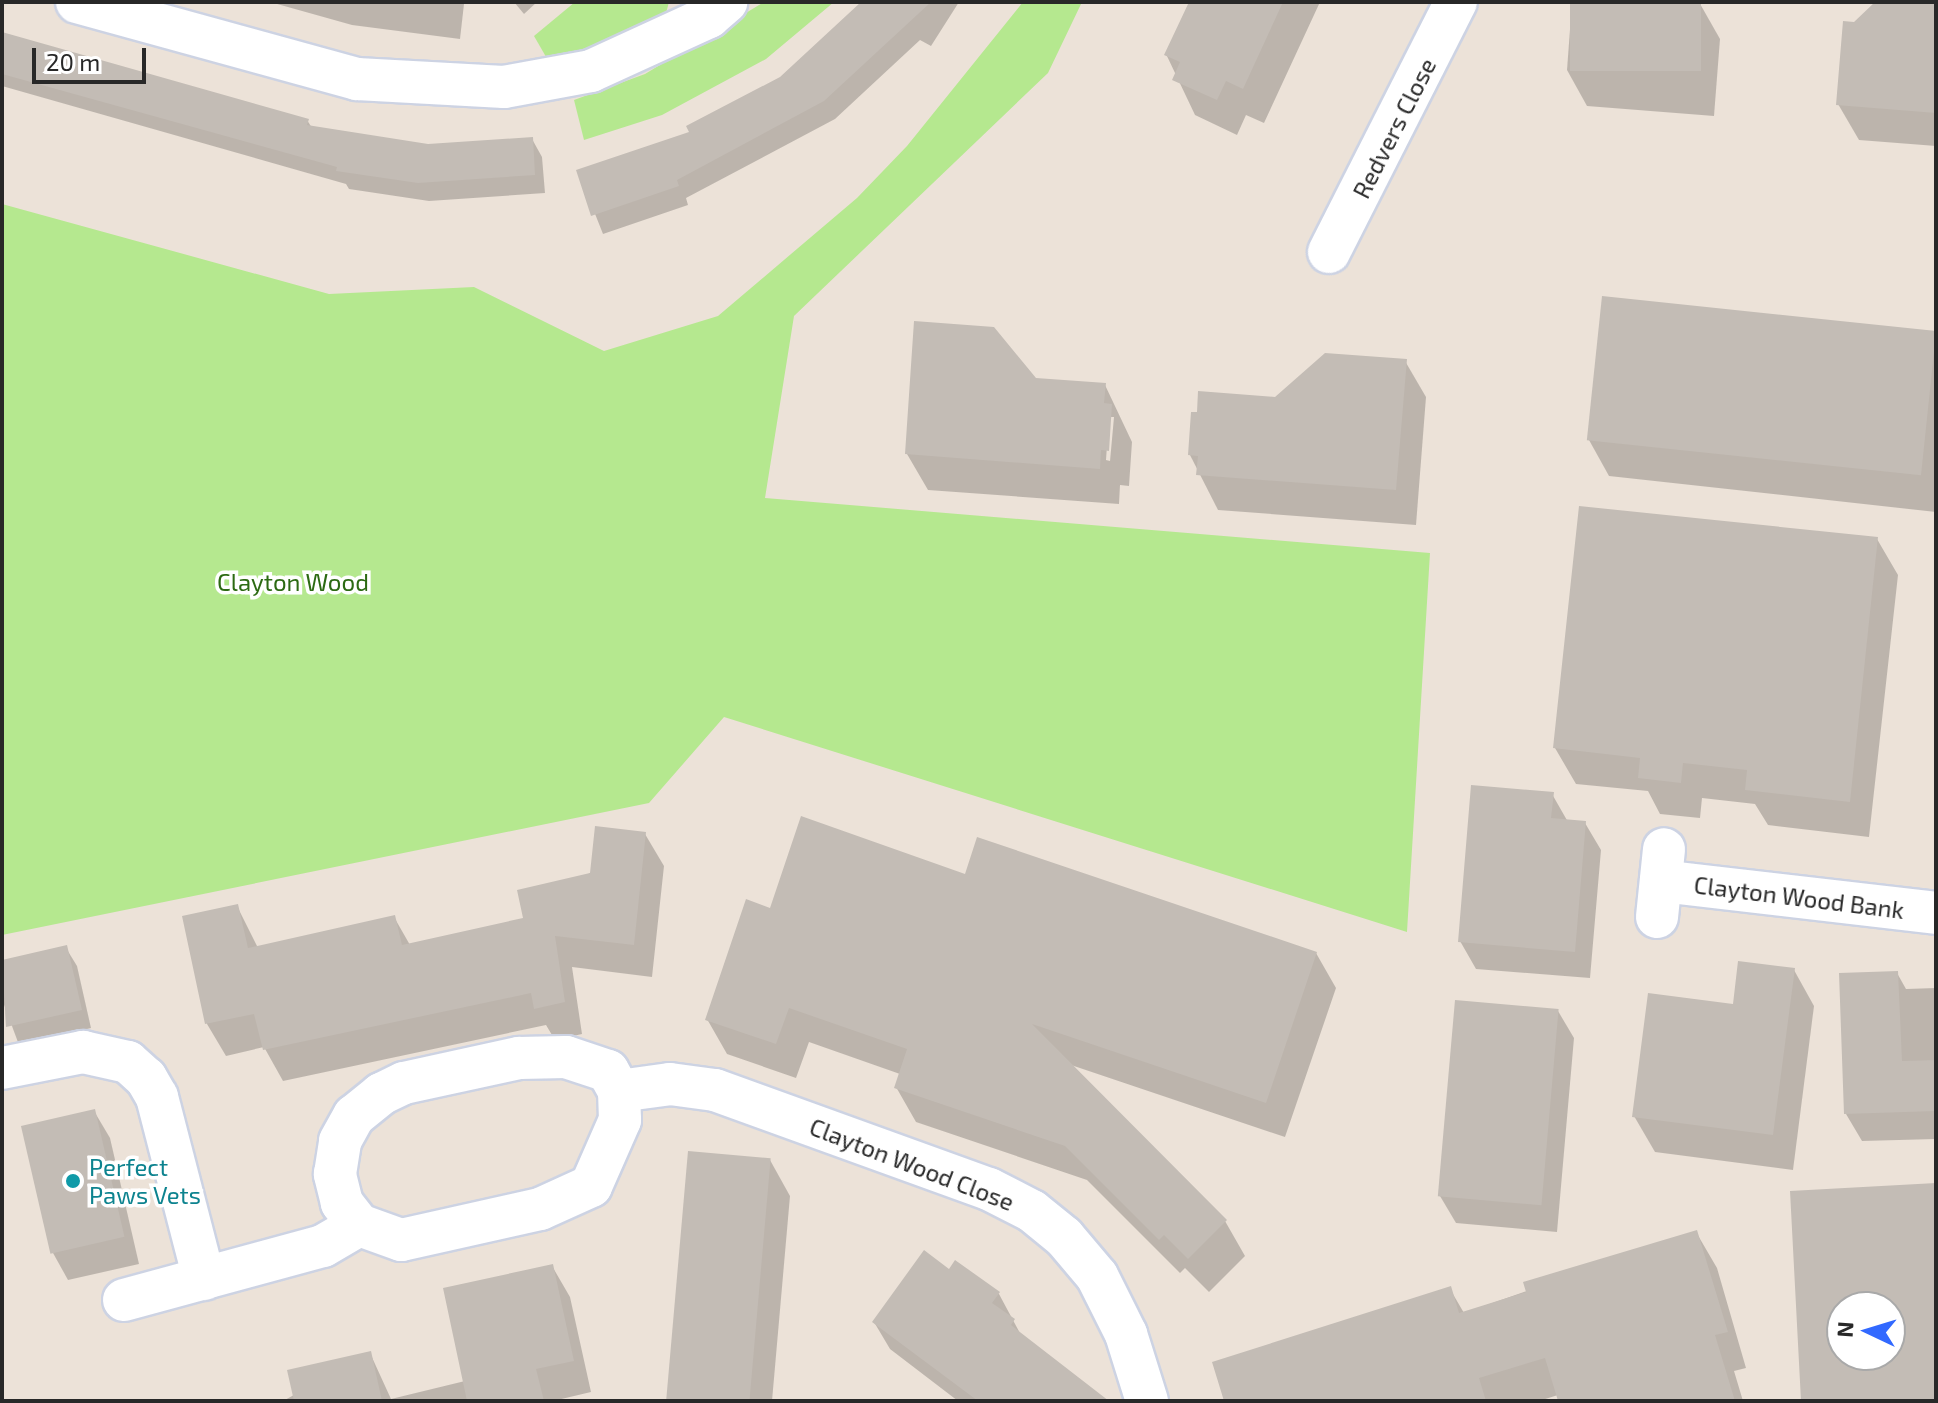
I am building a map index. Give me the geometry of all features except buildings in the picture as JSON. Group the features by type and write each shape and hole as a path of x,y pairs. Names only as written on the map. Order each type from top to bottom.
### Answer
{"street":[{"path":"77,2 357,79 504,87 591,71 709,17 726,2"},
{"name":"Redvers Close","path":"1329,252 1456,2"},
{"name":"Clayton Wood Bank","path":"1661,883 1936,913"},
{"path":"2,1068 83,1052 128,1062 146,1078 157,1097 204,1279"},
{"path":"566,1057 608,1071 619,1091 620,1120 606,1162 591,1186 567,1201 401,1240 359,1225 342,1203 335,1174 340,1141 354,1116 381,1094 404,1083 519,1058 566,1057"},
{"name":"Clayton Wood Close","path":"619,1091 670,1084 715,1090 989,1189 1032,1211 1064,1237 1097,1276 1126,1334 1147,1401"},
{"path":"124,1300 323,1246 359,1225"}],"green space":[{"path":"575,2 669,2 665,17 600,47 549,62 534,36"},
{"path":"764,2 834,2 766,59 662,115 584,140 574,100 645,74"},
{"name":"Clayton Wood","path":"1023,2 1082,2 1048,73 794,316 765,498 1430,553 1407,932 724,717 649,803 2,935 2,204 329,294 474,287 604,351 718,316 857,198 907,146"}],"place":[{"name":"Perfect Paws Vets","path":"73,1181"}]}
